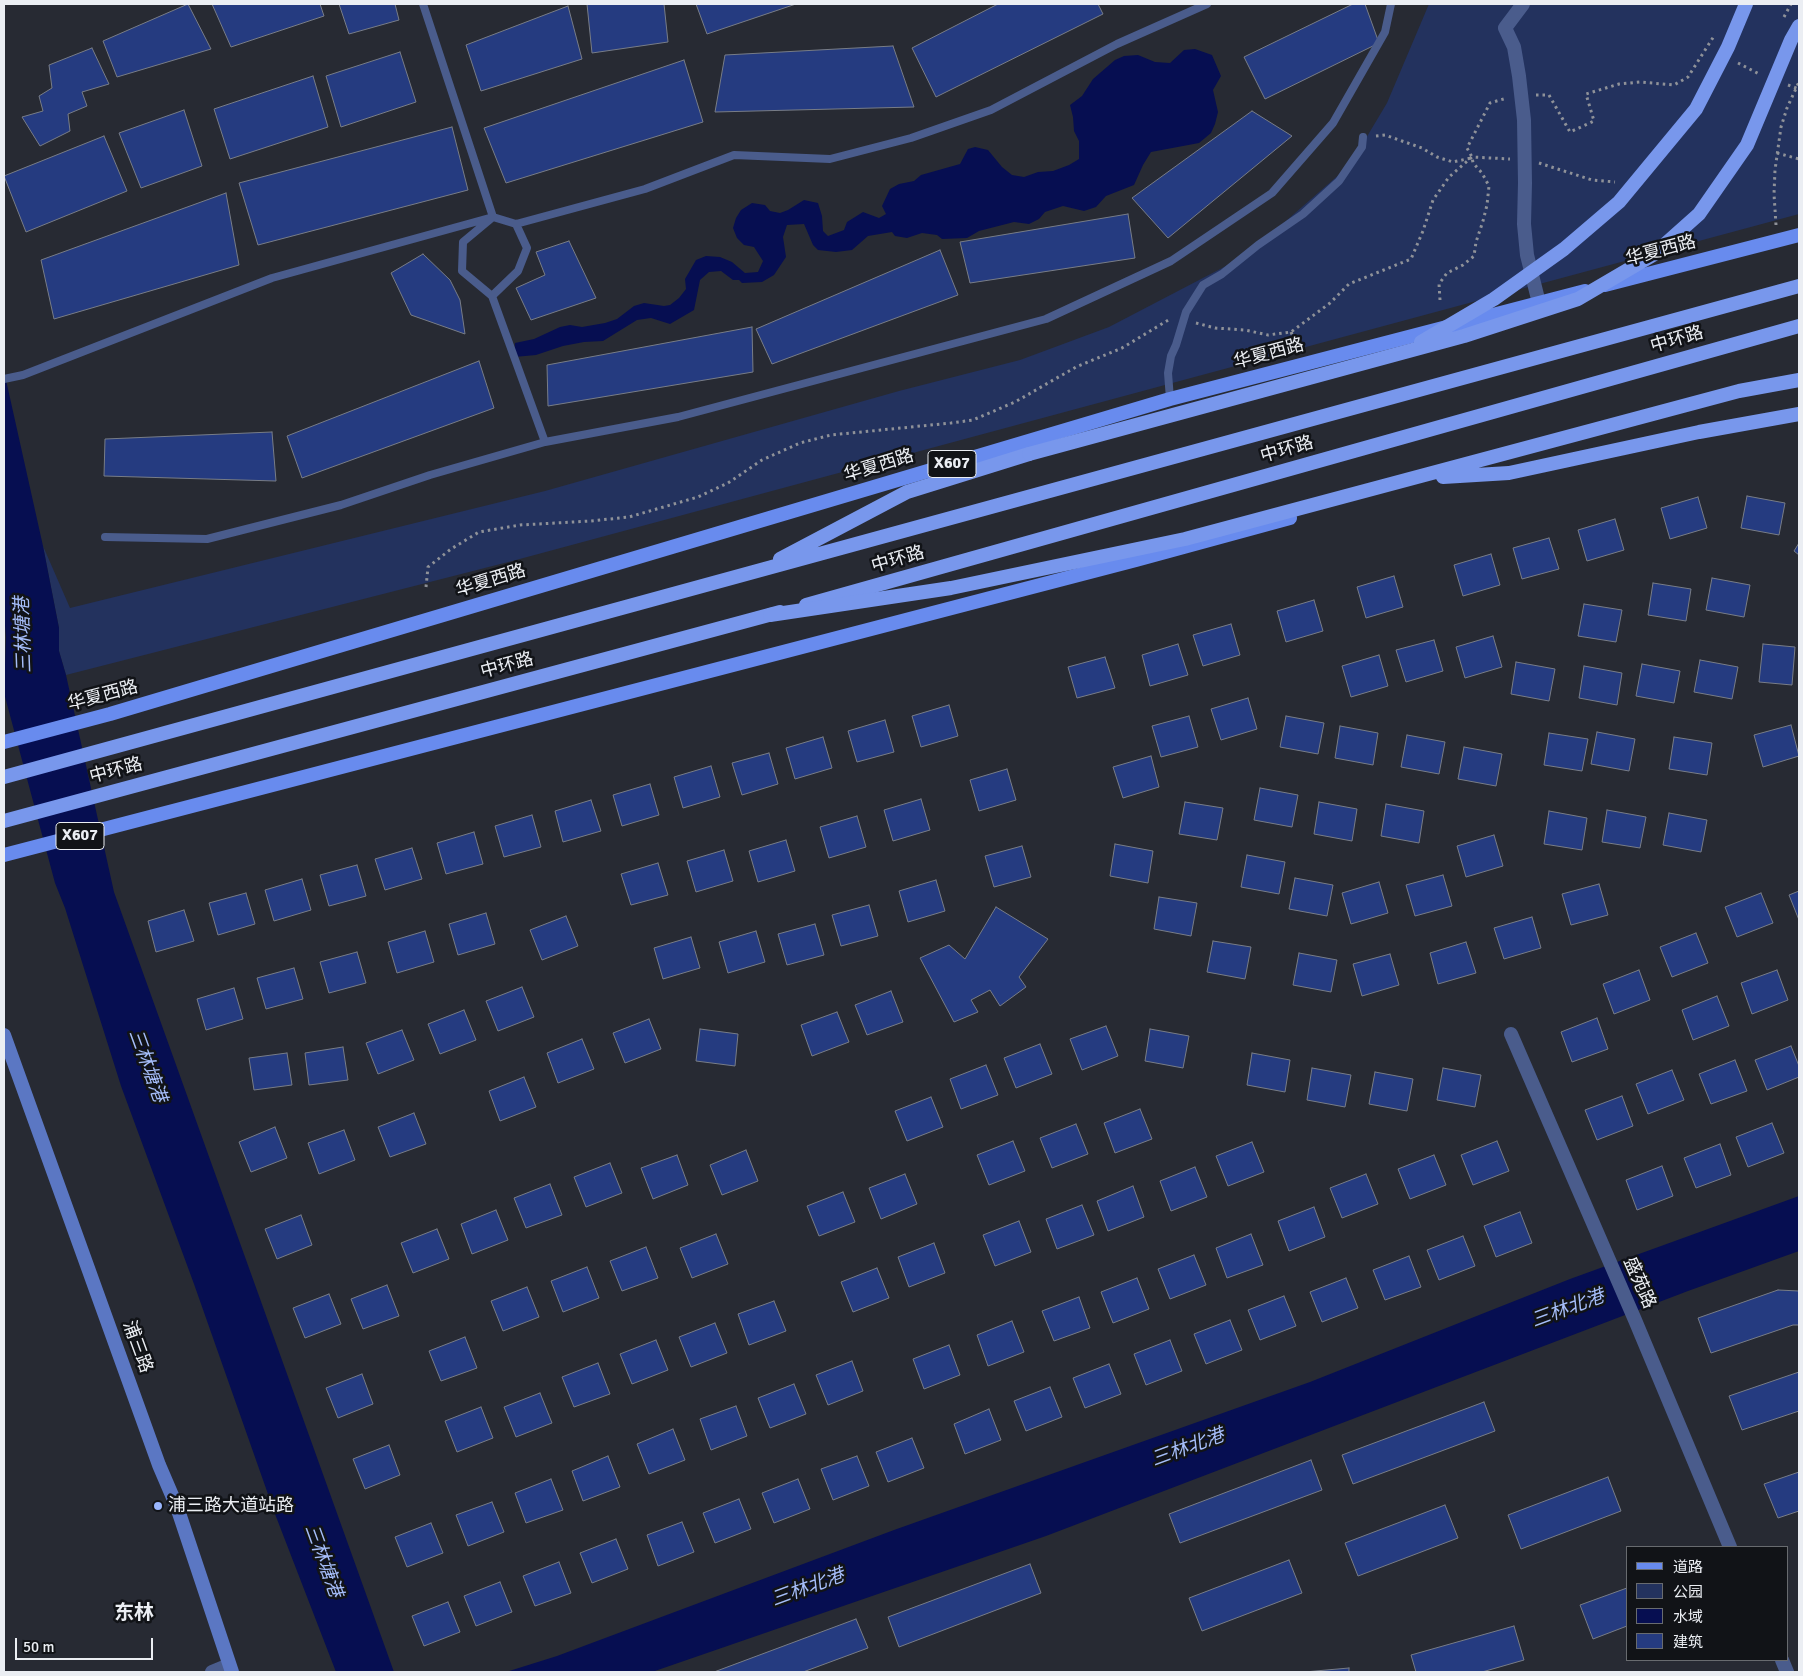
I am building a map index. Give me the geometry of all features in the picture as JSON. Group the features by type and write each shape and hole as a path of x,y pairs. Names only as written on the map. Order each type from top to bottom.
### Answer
{"highway":[{"path":"1405,352 1494,299 1564,249 1619,202 1696,109 1728,47 1746,4"},
{"path":"756,571 907,492 1030,454 1464,336 1578,299 1653,255 1699,214 1747,145 1791,40 1799,26"},
{"name":"中环路","path":"4,778 1799,286"},
{"name":"中环路","path":"4,821 770,615 1799,326"},
{"path":"770,615 951,588 1185,540 1739,391 1799,379"},
{"path":"1412,479 1509,473 1699,432 1799,414"}],"main road":[{"name":"华夏西路","path":"4,742 110,714 1170,399 1799,234"},
{"name":"X607","path":"4,855 1136,560 1799,379"},
{"name":"浦三路","path":"4,1035 156,1456 177,1507 230,1669"}],"street":[{"path":"1523,4 1505,28 1514,47 1524,120 1525,232 1527,255 1539,303"},
{"name":"盛苑路","path":"1511,1034 1635,1320 1730,1546"},
{"path":"212,1672 230,1669"}],"lane":[{"path":"422,4 493,217"},
{"path":"4,379 23,375 272,278 493,217 516,224 645,189 734,155 830,159 911,138 991,110 1117,44 1207,4"},
{"path":"105,536 207,539 342,505 430,475 545,442 678,417 1046,319 1171,262 1272,193 1333,123 1386,32 1391,4"},
{"path":"1170,399 1168,373 1171,356 1186,312 1203,284 1222,274 1258,245 1302,214 1338,182 1362,147 1363,137"},
{"path":"493,217 463,242 462,271 492,296 545,442"},
{"path":"492,296 518,271 526,248 516,224"}],"path":[{"path":"1784,18 1791,4"},
{"path":"1440,300 1439,284 1447,273 1463,265 1474,256 1476,242 1484,221 1489,186 1482,172 1473,163 1467,148 1490,103 1508,97 1550,95 1570,132 1594,120 1586,94 1619,84 1640,82 1674,85 1688,77 1716,32"},
{"path":"1706,46 1715,51"},
{"path":"1733,60 1766,77"},
{"path":"1759,75 1762,67"},
{"path":"1782,82 1798,88"},
{"path":"1776,240 1774,194 1777,153 1781,127 1799,82"},
{"path":"1363,137 1385,135 1422,148 1437,157 1453,162 1472,157 1524,160 1592,180 1616,182"},
{"path":"1777,153 1799,159"},
{"path":"426,587 428,567 451,549 479,532 520,525 629,517 698,497 728,482 762,460 800,443 830,435 951,424 973,420 1015,402 1076,367 1122,348 1172,318 1215,328 1245,330 1268,335 1292,332 1330,304 1349,284 1411,259 1433,200 1449,177 1472,157"}],"green space":[{"path":"1429,4 1799,4 1799,214 516,560 66,675 59,651 59,628 43,546 70,608 545,491 899,391 1020,360 1109,327 1247,255 1350,165 1387,103"}],"water":[{"path":"1195,49 1212,55 1221,76 1213,90 1218,112 1211,133 1199,143 1151,152 1134,185 1106,196 1096,207 1084,211 1063,206 1045,212 1039,219 1029,224 1014,222 979,231 967,238 942,239 937,235 922,233 907,238 895,236 892,232 868,236 852,250 836,252 818,250 813,245 804,224 787,225 783,237 786,257 774,275 762,282 742,283 739,280 733,280 721,271 709,272 700,280 694,310 670,324 651,318 637,320 603,341 584,342 563,346 536,355 514,357 515,343 534,339 560,327 570,325 582,327 605,323 617,319 634,306 644,303 670,305 686,289 685,279 696,260 706,256 720,257 732,262 745,273 758,272 763,261 754,247 744,245 737,238 733,228 741,210 752,203 765,205 770,211 780,213 804,200 818,203 822,216 823,231 828,236 844,230 847,222 863,212 879,218 886,214 882,206 890,189 899,184 914,181 921,175 960,164 968,149 975,147 988,150 1002,167 1012,175 1024,177 1038,172 1053,171 1069,165 1079,159 1079,141 1074,131 1070,105 1082,96 1093,79 1115,60 1124,56 1138,55 1155,62 1170,63 1184,50"},
{"name":"三林塘港","path":"4,371 43,546 59,628 59,651 114,892 394,1672 336,1672 275,1514 194,1284 121,1086 65,908 55,883 4,693 6,637 4,614"},
{"name":"三林北港","path":"1799,1196 1799,1251 1688,1291 1046,1536 652,1672 506,1672 557,1656 894,1530 1310,1382 1570,1279"}],"building":[{"path":"188,4 211,49 117,77 103,41"},
{"path":"212,4 320,4 324,16 231,47"},
{"path":"339,4 395,4 399,20 349,34"},
{"path":"587,4 664,4 668,42 592,53"},
{"path":"696,4 796,4 707,34"},
{"path":"998,4 1098,4 1103,14 936,97 912,48"},
{"path":"1353,4 1365,4 1379,43 1265,99 1244,57"},
{"path":"568,6 582,59 481,91 466,45"},
{"path":"893,46 914,107 715,112 725,55"},
{"path":"92,48 109,84 82,92 87,106 68,114 70,131 40,146 22,117 43,111 39,96 52,88 49,65"},
{"path":"400,52 416,102 341,127 326,76"},
{"path":"684,60 703,122 506,183 484,128"},
{"path":"313,76 328,127 230,159 214,109"},
{"path":"184,110 202,166 141,188 119,133"},
{"path":"1252,111 1292,136 1168,238 1132,198"},
{"path":"452,127 468,190 258,245 239,183"},
{"path":"104,136 127,191 26,232 4,176"},
{"path":"226,193 239,265 54,319 41,260"},
{"path":"1128,214 1135,258 970,283 960,242"},
{"path":"569,241 596,298 531,320 516,288 545,275 536,252"},
{"path":"940,250 958,295 772,364 756,329"},
{"path":"423,254 450,280 460,300 465,334 411,315 391,273"},
{"path":"752,327 753,372 548,406 547,365"},
{"path":"479,361 494,408 302,478 287,436"},
{"path":"272,432 276,481 104,476 105,439"},
{"path":"1747,496 1785,503 1779,535 1741,528"},
{"path":"1698,497 1707,528 1670,539 1661,508"},
{"path":"1615,519 1624,550 1587,561 1578,530"},
{"path":"1549,538 1559,569 1522,579 1513,548"},
{"path":"1799,543 1799,555 1794,551"},
{"path":"1491,554 1500,585 1463,596 1454,565"},
{"path":"1394,576 1403,607 1366,618 1357,587"},
{"path":"1712,578 1750,585 1744,617 1706,610"},
{"path":"1653,583 1691,589 1686,621 1648,615"},
{"path":"1314,600 1323,631 1286,642 1277,611"},
{"path":"1584,604 1622,610 1616,642 1578,636"},
{"path":"1231,624 1240,655 1203,666 1193,635"},
{"path":"1493,636 1502,667 1465,678 1456,647"},
{"path":"1434,640 1443,671 1406,682 1396,650"},
{"path":"1178,644 1188,675 1150,686 1142,655"},
{"path":"1763,644 1795,647 1792,685 1759,682"},
{"path":"1379,655 1388,686 1351,697 1342,666"},
{"path":"1105,657 1115,688 1077,698 1068,667"},
{"path":"1700,660 1738,667 1732,699 1694,692"},
{"path":"1516,662 1555,669 1549,701 1511,694"},
{"path":"1642,664 1680,671 1674,703 1636,696"},
{"path":"1584,666 1622,673 1617,705 1579,698"},
{"path":"1248,698 1257,729 1221,740 1211,709"},
{"path":"949,705 958,736 921,747 912,716"},
{"path":"1189,716 1198,747 1161,757 1152,726"},
{"path":"1286,716 1324,723 1318,754 1280,747"},
{"path":"885,720 894,752 857,762 848,731"},
{"path":"1791,725 1799,756 1763,767 1754,735"},
{"path":"1340,726 1378,733 1373,765 1335,758"},
{"path":"1597,732 1635,739 1629,771 1591,764"},
{"path":"1549,733 1588,739 1582,771 1544,765"},
{"path":"1407,735 1445,742 1439,774 1401,767"},
{"path":"823,737 832,768 795,779 786,748"},
{"path":"1674,737 1712,743 1707,775 1669,769"},
{"path":"1464,747 1502,754 1496,786 1458,779"},
{"path":"769,753 778,784 742,795 732,763"},
{"path":"1151,756 1159,787 1123,798 1113,767"},
{"path":"711,766 720,797 683,808 674,777"},
{"path":"1007,769 1016,800 979,811 970,780"},
{"path":"650,784 659,815 622,826 613,795"},
{"path":"1260,788 1298,795 1292,827 1254,820"},
{"path":"921,799 930,830 893,841 884,810"},
{"path":"591,800 601,831 563,842 555,811"},
{"path":"1185,802 1223,808 1217,840 1179,834"},
{"path":"1319,802 1357,809 1352,841 1314,834"},
{"path":"1386,804 1424,811 1419,843 1381,836"},
{"path":"1607,810 1646,817 1640,848 1602,842"},
{"path":"1549,811 1587,818 1582,850 1544,844"},
{"path":"1669,813 1707,820 1701,852 1663,845"},
{"path":"532,815 541,847 504,857 495,826"},
{"path":"857,816 866,847 829,858 820,827"},
{"path":"474,832 483,864 446,874 437,843"},
{"path":"1494,835 1503,866 1466,877 1457,846"},
{"path":"786,840 795,871 758,882 749,851"},
{"path":"1115,844 1153,851 1148,883 1110,876"},
{"path":"1022,846 1031,877 994,887 985,856"},
{"path":"412,848 422,879 385,890 375,859"},
{"path":"724,850 733,881 696,892 687,861"},
{"path":"1247,855 1285,862 1279,894 1241,887"},
{"path":"658,863 668,895 631,905 621,874"},
{"path":"357,865 366,896 329,906 320,875"},
{"path":"1443,875 1452,906 1415,916 1406,885"},
{"path":"1295,878 1333,885 1327,916 1289,909"},
{"path":"302,879 311,910 274,921 265,890"},
{"path":"936,880 945,911 908,922 899,891"},
{"path":"1379,882 1388,913 1351,924 1342,893"},
{"path":"1599,884 1608,915 1571,925 1562,894"},
{"path":"1799,891 1799,920 1789,895"},
{"path":"246,893 255,924 218,935 209,903"},
{"path":"1761,893 1773,923 1737,937 1725,907"},
{"path":"1159,897 1197,903 1191,936 1154,929"},
{"path":"869,905 878,936 841,946 832,915"},
{"path":"996,907 1048,939 1019,977 1026,987 1000,1006 990,990 971,1000 978,1012 954,1022 920,958 949,945 965,959"},
{"path":"184,910 194,941 156,952 148,921"},
{"path":"486,913 495,944 458,955 449,924"},
{"path":"566,916 578,946 542,960 530,930"},
{"path":"1532,917 1541,948 1504,959 1494,928"},
{"path":"815,924 824,955 787,965 778,934"},
{"path":"425,931 434,962 397,973 388,942"},
{"path":"756,931 765,962 728,973 719,942"},
{"path":"1696,933 1708,963 1672,977 1660,947"},
{"path":"691,937 700,968 663,979 654,948"},
{"path":"1213,941 1251,947 1245,979 1207,972"},
{"path":"1466,942 1476,973 1438,984 1430,953"},
{"path":"357,952 366,983 329,993 320,962"},
{"path":"1299,953 1337,960 1331,992 1293,985"},
{"path":"1390,954 1399,985 1362,996 1353,964"},
{"path":"294,968 303,999 266,1009 257,978"},
{"path":"1639,970 1650,1000 1614,1014 1603,984"},
{"path":"1777,970 1788,1000 1752,1014 1741,983"},
{"path":"522,987 534,1017 498,1031 486,1001"},
{"path":"234,988 243,1019 206,1030 197,999"},
{"path":"891,991 903,1022 867,1035 855,1005"},
{"path":"1717,996 1729,1026 1693,1040 1682,1010"},
{"path":"464,1010 476,1040 440,1054 428,1024"},
{"path":"837,1012 849,1042 812,1056 801,1025"},
{"path":"1597,1018 1608,1049 1572,1062 1561,1032"},
{"path":"649,1019 661,1049 625,1063 613,1033"},
{"path":"1106,1026 1118,1056 1082,1070 1070,1039"},
{"path":"700,1029 738,1034 735,1066 696,1061"},
{"path":"1150,1029 1189,1036 1183,1068 1145,1061"},
{"path":"402,1030 414,1060 378,1074 366,1043"},
{"path":"582,1039 594,1069 558,1083 547,1053"},
{"path":"1040,1044 1052,1074 1016,1088 1004,1058"},
{"path":"1791,1046 1799,1066 1799,1077 1767,1090 1755,1060"},
{"path":"343,1047 348,1080 309,1085 305,1053"},
{"path":"287,1053 292,1085 254,1090 249,1058"},
{"path":"1252,1053 1290,1060 1285,1092 1247,1085"},
{"path":"1735,1060 1747,1091 1711,1104 1699,1074"},
{"path":"986,1065 998,1095 961,1109 950,1079"},
{"path":"1312,1068 1351,1075 1345,1107 1307,1100"},
{"path":"1443,1068 1481,1075 1475,1107 1437,1100"},
{"path":"1672,1070 1684,1100 1648,1114 1636,1084"},
{"path":"1375,1072 1413,1079 1407,1111 1369,1104"},
{"path":"524,1077 536,1107 500,1121 489,1091"},
{"path":"1622,1096 1633,1126 1597,1140 1585,1110"},
{"path":"931,1097 943,1127 907,1141 895,1111"},
{"path":"1140,1109 1152,1139 1115,1153 1104,1123"},
{"path":"414,1113 426,1144 390,1157 378,1127"},
{"path":"1772,1123 1784,1153 1748,1167 1736,1137"},
{"path":"1076,1124 1088,1154 1052,1168 1040,1138"},
{"path":"275,1127 287,1158 251,1172 239,1142"},
{"path":"344,1130 355,1160 319,1174 308,1143"},
{"path":"1013,1141 1025,1171 989,1185 977,1155"},
{"path":"1497,1141 1509,1171 1473,1185 1461,1155"},
{"path":"1252,1142 1264,1172 1228,1186 1216,1156"},
{"path":"1720,1144 1731,1175 1696,1188 1684,1158"},
{"path":"746,1150 758,1181 722,1195 710,1165"},
{"path":"677,1155 688,1185 653,1199 641,1168"},
{"path":"1434,1155 1446,1185 1410,1199 1398,1169"},
{"path":"610,1163 622,1193 586,1207 574,1177"},
{"path":"1662,1166 1673,1196 1637,1210 1626,1180"},
{"path":"1195,1167 1207,1197 1171,1211 1160,1181"},
{"path":"905,1174 917,1204 881,1219 869,1188"},
{"path":"1366,1174 1378,1204 1342,1218 1330,1188"},
{"path":"550,1184 562,1215 526,1228 514,1198"},
{"path":"1133,1186 1144,1217 1108,1231 1097,1201"},
{"path":"843,1192 855,1222 819,1236 807,1206"},
{"path":"1082,1205 1094,1235 1057,1249 1046,1219"},
{"path":"1314,1207 1325,1237 1289,1251 1278,1221"},
{"path":"496,1210 508,1240 472,1254 461,1224"},
{"path":"1520,1212 1532,1243 1496,1257 1484,1226"},
{"path":"301,1215 312,1245 277,1259 265,1229"},
{"path":"1019,1221 1031,1252 995,1266 983,1235"},
{"path":"437,1229 449,1259 413,1273 401,1243"},
{"path":"716,1234 728,1264 692,1278 680,1248"},
{"path":"1251,1234 1263,1265 1227,1278 1216,1248"},
{"path":"1463,1236 1475,1266 1439,1280 1427,1250"},
{"path":"934,1243 945,1273 909,1287 898,1257"},
{"path":"646,1247 658,1278 622,1291 610,1261"},
{"path":"1194,1255 1206,1285 1170,1299 1158,1269"},
{"path":"1409,1256 1421,1287 1385,1300 1373,1270"},
{"path":"587,1267 599,1298 563,1312 551,1281"},
{"path":"877,1268 889,1298 853,1312 841,1282"},
{"path":"1137,1278 1149,1309 1113,1323 1101,1292"},
{"path":"1346,1278 1358,1308 1322,1322 1310,1292"},
{"path":"387,1285 399,1316 363,1329 351,1299"},
{"path":"527,1287 539,1317 503,1331 491,1301"},
{"path":"1778,1290 1799,1291 1799,1325 1793,1325 1711,1353 1698,1318"},
{"path":"329,1294 341,1324 305,1338 293,1308"},
{"path":"1284,1296 1296,1326 1260,1340 1248,1310"},
{"path":"1079,1297 1090,1328 1054,1341 1042,1311"},
{"path":"774,1301 786,1331 749,1345 738,1314"},
{"path":"1230,1320 1242,1350 1206,1364 1194,1334"},
{"path":"1012,1321 1024,1352 988,1366 977,1335"},
{"path":"715,1323 727,1353 691,1367 679,1337"},
{"path":"465,1337 477,1368 441,1381 429,1351"},
{"path":"656,1340 668,1370 632,1384 620,1354"},
{"path":"1170,1340 1182,1371 1146,1385 1134,1354"},
{"path":"949,1345 960,1375 924,1389 913,1359"},
{"path":"852,1361 863,1391 828,1405 816,1375"},
{"path":"598,1363 610,1394 574,1407 562,1377"},
{"path":"1109,1364 1121,1394 1085,1408 1073,1378"},
{"path":"1799,1372 1799,1411 1742,1430 1729,1396"},
{"path":"362,1374 373,1404 338,1418 326,1388"},
{"path":"794,1384 806,1414 770,1428 758,1398"},
{"path":"1050,1387 1062,1417 1026,1431 1014,1401"},
{"path":"540,1393 552,1423 516,1437 504,1407"},
{"path":"1484,1402 1495,1431 1353,1484 1342,1455"},
{"path":"736,1406 747,1436 711,1450 700,1419"},
{"path":"481,1407 493,1438 457,1452 445,1421"},
{"path":"989,1409 1001,1440 965,1454 954,1424"},
{"path":"673,1429 685,1460 649,1474 637,1444"},
{"path":"912,1438 924,1468 888,1482 876,1452"},
{"path":"389,1445 400,1475 365,1489 353,1459"},
{"path":"608,1456 620,1487 583,1501 572,1471"},
{"path":"857,1456 869,1486 833,1500 821,1469"},
{"path":"1311,1460 1322,1490 1180,1543 1169,1514"},
{"path":"1799,1472 1799,1511 1778,1518 1764,1484"},
{"path":"1608,1477 1621,1511 1521,1549 1508,1515"},
{"path":"551,1479 563,1510 526,1523 515,1493"},
{"path":"798,1479 810,1509 774,1523 762,1493"},
{"path":"739,1499 751,1529 715,1543 703,1513"},
{"path":"492,1502 504,1532 468,1546 456,1515"},
{"path":"1445,1505 1458,1538 1358,1576 1345,1543"},
{"path":"682,1522 694,1552 658,1566 647,1535"},
{"path":"431,1523 443,1553 407,1567 395,1537"},
{"path":"616,1539 628,1569 592,1583 580,1553"},
{"path":"1289,1560 1302,1593 1202,1631 1189,1598"},
{"path":"559,1562 571,1593 535,1606 523,1576"},
{"path":"1030,1564 1041,1593 899,1647 888,1617"},
{"path":"500,1582 512,1612 476,1626 464,1596"},
{"path":"1626,1588 1626,1626 1593,1639 1580,1605"},
{"path":"448,1602 460,1632 424,1646 412,1616"},
{"path":"856,1619 868,1648 803,1672 714,1672"},
{"path":"1514,1626 1524,1660 1482,1672 1416,1672 1411,1655"},
{"path":"1349,1668 1349,1672 1304,1672"}],"place":[{"name":"浦三路大道站路","path":"158,1506"}],"district":[{"name":"东林","path":"134,1614"}]}
